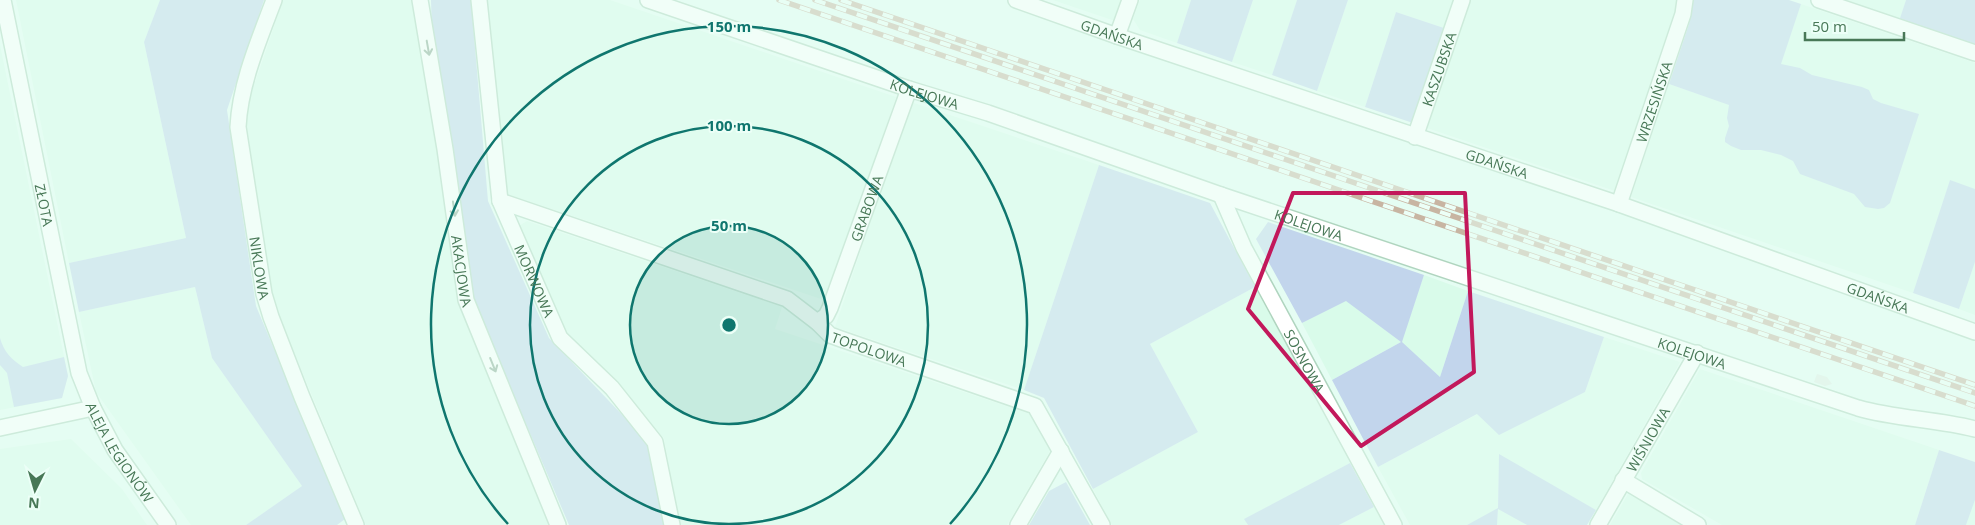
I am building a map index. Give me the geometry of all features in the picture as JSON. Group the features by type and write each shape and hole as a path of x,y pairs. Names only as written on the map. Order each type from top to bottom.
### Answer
{"street":[{"name":"ZŁOTA","path":"3,0 79,373 93,408"},
{"name":"NIKLOWA","path":"274,0 250,70 239,112 238,128 264,294 302,397 356,525"},
{"name":"AKACJOWA","path":"420,0 446,158 466,300 558,525"},
{"name":"MORWOWA","path":"479,0 500,201 560,338 612,388 654,442 672,525"},
{"name":"KOLEJOWA","path":"648,0 909,89 988,113 1221,196 1869,411 1943,421 1975,429"},
{"name":"GDAŃSKA","path":"1016,0 1415,137 1619,204 1975,332"},
{"path":"1117,36 1130,0"},
{"name":"KASZUBSKA","path":"1415,137 1462,0"},
{"name":"WRZESIŃSKA","path":"1619,204 1683,14 1685,0"},
{"path":"1819,0 1975,53"},
{"name":"GRABOWA","path":"818,322 826,316 830,308 909,89"},
{"name":"SOSNOWA","path":"1221,196 1244,248 1394,525"},
{"name":"TOPOLOWA","path":"500,201 787,299 818,322 830,334 841,340 1035,406 1102,525"},
{"name":"WIŚNIOWA","path":"1598,525 1697,353"},
{"name":"ALEJA LEGIONÓW","path":"0,428 93,408 115,450 168,525"},
{"path":"1018,525 1061,451"},
{"path":"1624,480 1698,525"}],"highlighted area":[{"path":"1293,193 1465,193 1474,372 1361,446 1248,309"}],"shaded area":[{"path":"16,0 160,0 144,42 186,238 69,263"},
{"path":"160,0 264,0 227,110 256,306 345,519 337,525 246,525 302,486 212,358 195,287 79,312 69,263 186,238 144,42"},
{"path":"283,0 415,0 461,303 551,525 366,525 273,302 245,112"},
{"path":"431,0 471,0 488,201 549,338 649,443 664,525 569,525 472,297 432,39"},
{"path":"487,0 610,0 896,97 827,301 504,193"},
{"path":"1053,0 1123,0 1115,21"},
{"path":"1140,0 1191,0 1177,43 1140,30 1133,19"},
{"path":"1191,0 1253,0 1232,62 1177,43"},
{"path":"1253,0 1297,0 1272,75 1232,62"},
{"path":"1297,0 1348,0 1317,91 1272,75"},
{"path":"1348,0 1453,0 1444,28 1396,12 1365,107 1317,91"},
{"path":"1470,0 1677,0 1673,19 1615,191 1427,128"},
{"path":"1693,0 1789,0 1801,4 1781,64 1800,68 1812,75 1862,87 1869,90 1873,99 1881,103 1919,114 1890,203 1884,208 1878,209 1865,207 1854,194 1800,174 1793,161 1781,155 1761,150 1741,150 1725,142 1729,126 1727,118 1729,105 1669,84 1689,24"},
{"path":"1839,0 1906,0 1899,21"},
{"path":"1906,0 1975,0 1975,46 1899,21"},
{"path":"1801,4 1975,63 1975,189 1950,181 1913,293 1631,197 1669,84 1762,116"},
{"path":"1396,12 1444,28 1413,123 1365,107"},
{"path":"0,45 68,376 62,398 0,410"},
{"path":"911,102 1099,165 1024,390 835,327"},
{"path":"1099,165 1210,203 1255,287 1150,344 1198,432 1093,489 1044,398 1024,390"},
{"path":"1950,180 1975,189 1975,262 1959,309 1913,293"},
{"path":"527,221 782,307 775,329 1030,414 1050,451 1007,525 680,525 664,438 562,327 517,227"},
{"path":"1268,222 1424,275 1402,342 1440,377 1468,291 1604,337 1585,392 1499,435 1477,414 1378,467 1332,380 1401,342 1346,301 1302,323 1256,239"},
{"path":"1975,262 1975,315 1959,309"},
{"path":"1424,275 1468,291 1440,377 1401,342"},
{"path":"195,287 212,358 302,486 246,525 191,525 96,392 79,312"},
{"path":"1255,287 1350,463 1245,519 1248,525 1112,525 1093,489 1198,432 1150,344"},
{"path":"1346,300 1401,342 1332,380 1302,323"},
{"path":"1604,337 1680,362 1596,510 1499,455 1498,508 1527,525 1497,525 1498,509 1467,525 1410,525 1378,467 1478,414 1585,392"},
{"path":"0,338 8,355 23,367 64,357 68,376 62,398 14,407 7,373 0,365"},
{"path":"1700,369 1939,450 1915,525 1722,525 1642,479 1641,473"},
{"path":"1817,374 1827,377 1832,384 1825,386 1814,382"},
{"path":"71,439 122,489 147,525 0,525 0,449"},
{"path":"1939,450 1975,462 1975,500 1966,525 1915,525"},
{"path":"1499,454 1596,510 1587,525 1527,525 1498,509 1497,525 1467,525 1498,508"},
{"path":"1350,463 1374,507 1339,525 1248,525 1244,519"},
{"path":"1066,482 1090,525 1029,525 1049,491"},
{"path":"1628,494 1683,525 1610,525"},
{"path":"1975,500 1975,525 1966,525"},
{"path":"1374,507 1384,525 1339,525"}],"railway":[{"path":"779,0 1975,406"},
{"path":"815,0 1975,393"},
{"path":"841,0 1975,385"}]}
